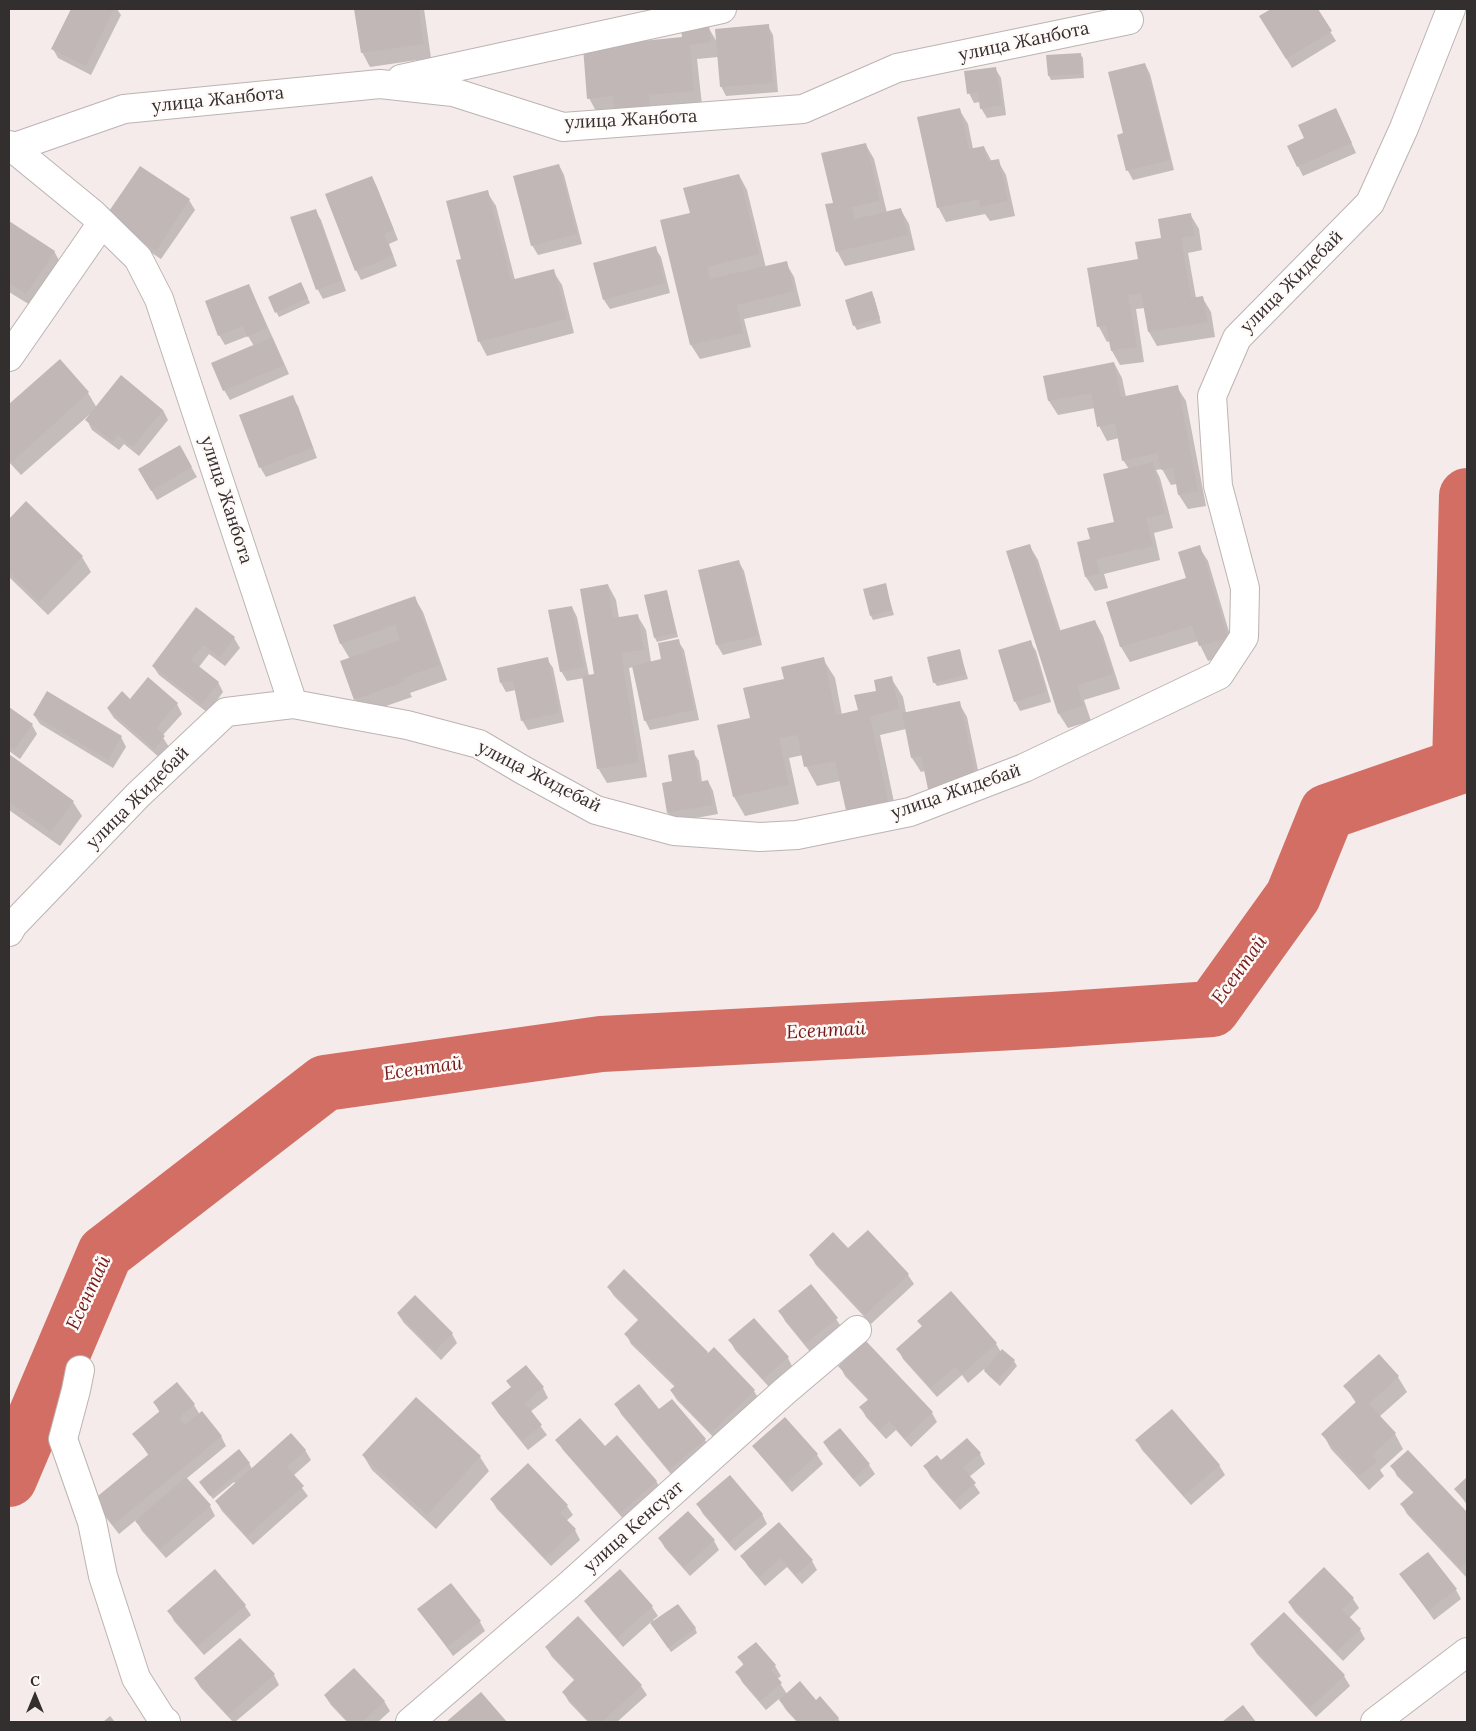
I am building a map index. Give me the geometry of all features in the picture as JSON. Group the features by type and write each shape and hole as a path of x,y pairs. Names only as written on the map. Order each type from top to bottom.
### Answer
{"street":[{"path":"380,84 722,9"},
{"name":"улица Жидебай","path":"9,932 13,925 138,795 226,712 293,704 407,725 479,744 596,810 674,831 760,838 797,835 910,812 1024,768 1219,675 1244,637 1245,588 1218,486 1212,396 1237,338 1370,203 1404,128 1451,9"},
{"name":"улица Жанбота","path":"11,147 124,109 380,84 453,92 563,127 803,108 897,68 1129,20"},
{"name":"улица Жанбота","path":"11,147 102,223 138,258 159,298 293,704"},
{"path":"9,357 102,223"},
{"name":"улица Кенсуат","path":"410,1722 568,1586 785,1391 857,1330"},
{"path":"80,1370 63,1439 92,1522 103,1576 136,1678 162,1719 166,1722"},
{"path":"1375,1722 1467,1652"}],"building":[{"path":"71,9 114,9 86,66 51,49"},
{"path":"354,9 419,9 424,44 361,53"},
{"path":"1271,9 1318,9 1332,31 1286,59 1259,16"},
{"path":"769,24 773,83 720,87 715,29"},
{"path":"709,25 711,42 690,45 694,91 649,95 651,112 615,116 613,96 587,99 583,47 682,37 681,28"},
{"path":"1081,53 1082,74 1048,76 1046,55"},
{"path":"1145,63 1170,160 1126,171 1117,135 1123,133 1108,72"},
{"path":"996,67 1002,105 980,109 978,92 967,94 964,71"},
{"path":"960,108 969,149 984,146 987,161 999,159 1008,201 980,207 979,199 937,208 917,117"},
{"path":"1336,108 1352,143 1297,167 1287,146 1304,138 1298,125"},
{"path":"866,143 880,201 852,207 855,219 901,208 908,235 836,252 825,204 833,203 821,153"},
{"path":"559,164 577,234 531,246 513,176"},
{"path":"140,166 190,199 156,251 105,217"},
{"path":"739,174 759,254 707,267 710,279 787,261 794,291 737,305 743,333 690,345 660,220 690,213 683,188"},
{"path":"372,176 394,230 384,234 393,256 355,271 325,194"},
{"path":"488,190 511,280 554,269 567,319 478,342 456,260 461,259 446,201"},
{"path":"316,209 341,281 316,290 290,217"},
{"path":"1191,213 1194,236 1181,238 1191,298 1203,296 1208,322 1148,332 1141,293 1128,295 1137,347 1111,351 1106,326 1097,327 1087,268 1138,259 1135,242 1161,238 1158,219"},
{"path":"9,221 55,251 26,294 9,283"},
{"path":"656,246 665,283 603,300 593,263"},
{"path":"301,282 308,298 275,313 268,297"},
{"path":"249,284 267,328 247,337 243,326 218,336 205,301"},
{"path":"872,291 880,318 853,326 845,300"},
{"path":"272,337 284,365 223,391 211,363"},
{"path":"60,359 89,392 12,462 9,458 9,404"},
{"path":"1114,362 1121,397 1178,385 1198,491 1178,495 1173,468 1161,470 1158,453 1122,461 1115,423 1097,427 1091,393 1048,401 1043,376"},
{"path":"121,375 163,410 133,447 118,435 113,442 85,420"},
{"path":"293,395 313,448 259,468 239,415"},
{"path":"180,445 192,467 151,491 138,469"},
{"path":"1153,462 1165,514 1146,518 1153,546 1097,559 1100,574 1085,577 1077,542 1090,539 1087,528 1114,522 1103,474"},
{"path":"26,501 83,556 39,602 9,572 9,519"},
{"path":"1030,544 1058,631 1095,620 1113,674 1077,685 1084,706 1058,714 1006,551"},
{"path":"1200,545 1228,638 1199,646 1192,626 1120,647 1106,602 1186,578 1178,552"},
{"path":"739,560 758,636 716,645 698,570"},
{"path":"886,583 892,610 870,616 863,589"},
{"path":"608,584 613,618 638,614 644,650 621,653 639,762 597,769 582,676 594,674 580,589"},
{"path":"667,590 676,633 654,638 644,595"},
{"path":"415,596 440,665 403,678 404,682 354,700 340,661 400,640 395,625 340,644 333,625"},
{"path":"572,606 584,667 560,672 548,610"},
{"path":"196,607 235,637 220,657 203,645 191,660 219,682 202,704 152,666"},
{"path":"679,639 694,710 644,721 632,666 661,659 658,643"},
{"path":"1031,640 1046,692 1014,702 998,650"},
{"path":"960,649 966,675 933,683 927,657"},
{"path":"548,657 559,713 521,721 513,681 500,683 497,668"},
{"path":"824,657 836,715 858,710 854,695 876,691 874,680 892,676 899,709 870,716 889,806 847,815 835,761 804,767 797,735 779,738 789,785 733,797 717,725 750,718 743,688 784,679 781,667"},
{"path":"148,677 178,703 156,728 165,736 154,749 107,708 122,691 130,699"},
{"path":"47,691 122,736 108,760 33,715"},
{"path":"960,701 976,780 928,789 921,756 911,758 902,713"},
{"path":"9,707 33,724 14,750 9,746"},
{"path":"694,750 699,782 708,780 713,805 667,813 662,783 672,781 668,755"},
{"path":"9,754 74,801 51,832 9,802"},
{"path":"868,1230 909,1274 865,1315 809,1255 833,1232 848,1248"},
{"path":"624,1269 708,1352 699,1362 714,1347 755,1390 711,1433 670,1390 676,1385 624,1334 639,1319 607,1287"},
{"path":"811,1284 838,1318 805,1344 778,1311"},
{"path":"951,1291 997,1343 962,1374 955,1367 931,1388 896,1349 922,1326 917,1321"},
{"path":"415,1295 453,1333 435,1351 397,1313"},
{"path":"754,1318 789,1357 763,1379 728,1340"},
{"path":"866,1341 933,1412 905,1438 889,1421 880,1430 859,1407 869,1399 838,1366"},
{"path":"1002,1349 1015,1360 997,1382 984,1371"},
{"path":"1379,1354 1399,1376 1369,1404 1396,1433 1372,1455 1377,1461 1360,1476 1321,1434 1357,1401 1343,1386"},
{"path":"526,1365 544,1387 525,1403 542,1425 522,1441 491,1403 511,1387 506,1381"},
{"path":"177,1382 195,1404 179,1418 185,1425 202,1411 222,1436 113,1525 93,1500 149,1454 132,1434 160,1411 153,1402"},
{"path":"639,1384 659,1409 672,1399 706,1439 669,1470 614,1404"},
{"path":"416,1397 481,1456 427,1515 362,1455"},
{"path":"1172,1409 1220,1465 1184,1496 1135,1440"},
{"path":"785,1417 818,1454 786,1483 752,1446"},
{"path":"580,1418 605,1446 617,1435 657,1481 620,1513 555,1440"},
{"path":"840,1428 870,1464 853,1479 823,1442"},
{"path":"291,1433 306,1450 287,1467 304,1486 247,1536 215,1501"},
{"path":"967,1438 981,1453 963,1468 976,1483 954,1501 923,1466 937,1455 941,1460"},
{"path":"239,1449 250,1463 210,1496 199,1482"},
{"path":"1408,1450 1467,1512 1467,1562 1460,1568 1400,1504 1414,1492 1390,1466"},
{"path":"528,1463 568,1505 560,1513 576,1529 545,1558 490,1499"},
{"path":"730,1475 763,1514 729,1542 696,1504"},
{"path":"186,1477 211,1505 160,1549 135,1521"},
{"path":"1467,1477 1467,1503 1454,1489"},
{"path":"688,1511 715,1540 684,1567 658,1538"},
{"path":"779,1522 813,1560 796,1575 781,1558 759,1577 740,1556"},
{"path":"1428,1552 1457,1589 1428,1611 1399,1574"},
{"path":"1324,1567 1354,1598 1342,1609 1361,1629 1336,1652 1288,1602"},
{"path":"215,1569 246,1605 198,1646 167,1611"},
{"path":"620,1569 653,1606 617,1638 584,1601"},
{"path":"451,1583 481,1621 447,1647 417,1609"},
{"path":"678,1604 696,1628 668,1648 650,1623"},
{"path":"1284,1612 1345,1675 1310,1708 1250,1644"},
{"path":"578,1616 642,1685 602,1722 590,1722 562,1692 575,1679 545,1647"},
{"path":"240,1638 275,1674 228,1715 194,1678"},
{"path":"756,1642 776,1665 771,1670 782,1683 760,1701 735,1672 744,1664 737,1657"},
{"path":"354,1668 385,1701 362,1722 349,1722 324,1695"},
{"path":"800,1681 816,1700 820,1696 839,1718 833,1722 798,1722 779,1700"},
{"path":"481,1692 507,1722 446,1722"},
{"path":"1243,1705 1256,1722 1222,1722"}],"waterway":[{"name":"Есентай","path":"9,1479 105,1253 325,1083 601,1044 1052,1020 1212,1009 1293,896 1327,812 1460,766 1467,496"}]}
